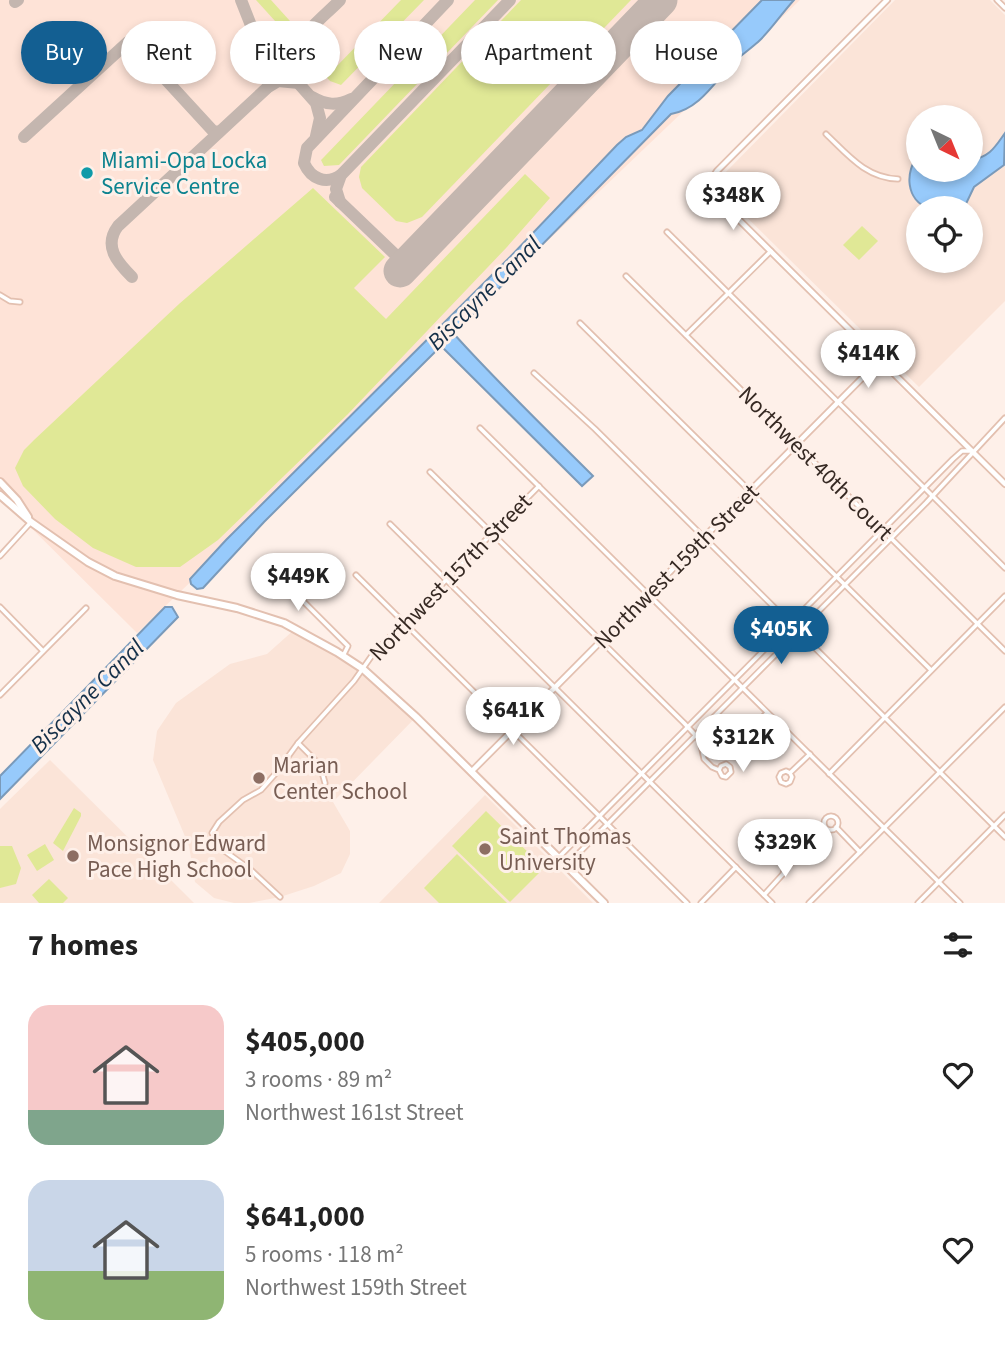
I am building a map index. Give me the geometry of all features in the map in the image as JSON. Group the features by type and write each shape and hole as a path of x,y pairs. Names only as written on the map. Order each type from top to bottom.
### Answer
{"main road":[{"path":"0,482 17,500 31,522"},
{"path":"0,495 31,522 88,562 114,576 177,596 237,608 284,623 363,669 399,701 604,903"}],"street":[{"path":"887,0 717,171 711,183 715,196 1005,484"},
{"path":"997,0 1005,8"},
{"path":"826,134 861,167 887,178 898,179"},
{"path":"667,232 1005,568"},
{"path":"686,335 771,251"},
{"name":"Northwest 40th Court","path":"626,276 1005,651"},
{"path":"0,295 10,301 20,302"},
{"path":"580,323 931,670"},
{"name":"Northwest 159th Street","path":"471,772 880,360"},
{"path":"534,373 595,429 1005,837"},
{"path":"566,866 970,458 972,451 1005,418"},
{"path":"480,428 960,903"},
{"path":"558,858 962,451 972,451"},
{"path":"430,472 696,735 700,740 704,759 719,770"},
{"name":"Northwest 157th Street","path":"280,897 251,870 219,847 212,833 219,822 243,800 261,790 373,654 538,486"},
{"path":"0,556 31,522"},
{"path":"390,524 772,903"},
{"path":"269,567 348,646 343,656"},
{"path":"356,575 687,903"},
{"path":"829,774 1005,596"},
{"path":"0,607 43,651"},
{"path":"0,695 86,608"},
{"path":"809,903 1005,706"},
{"path":"752,727 767,712"},
{"path":"298,743 320,765 325,783"},
{"path":"790,773 810,754"},
{"path":"918,903 1005,815"},
{"path":"836,827 860,852"},
{"path":"701,903 736,867"},
{"path":"764,895 783,874 785,867"}],"shaded area":[{"path":"0,0 800,0 742,55 742,21 630,21 630,84 712,84 137,633 0,497"},
{"path":"895,0 990,0 1005,15 1005,301 919,387 719,190 717,183"},
{"name":"Marian Center School","path":"295,629 360,667 416,717 333,802 350,831 350,854 341,873 314,886 280,897 249,903 234,903 214,898 195,882 189,846 153,760 157,731 176,703 230,664 267,654"},
{"name":"Monsignor Edward Pace High School","path":"50,760 194,903 0,903 0,809"},
{"name":"Saint Thomas University","path":"485,795 593,903 379,903"}],"green space":[{"path":"256,0 271,0 290,21 275,21"},
{"path":"401,0 424,0 403,21 381,21"},
{"path":"475,0 498,0 478,21 461,21 461,38 447,53 447,29"},
{"path":"521,0 631,0 611,21 501,21"},
{"path":"354,48 354,72 341,85 338,84 340,63"},
{"path":"461,63 461,84 550,84 422,217 407,223 396,221 362,188 359,177 361,167 441,84 447,84 447,77"},
{"path":"394,84 417,84 339,165 324,166 321,160"},
{"path":"525,174 550,198 507,247 348,414 218,540 180,567 136,567 93,548 55,519 23,486 15,468 24,450 179,304 313,188 385,257 354,288 386,319"},
{"path":"862,226 878,241 859,260 843,245"},
{"path":"74,808 81,816 63,851 53,843"},
{"path":"486,811 544,868 510,902 452,846"},
{"path":"45,844 54,860 37,871 27,855"},
{"path":"0,846 12,846 21,868 16,884 0,888"},
{"path":"457,854 507,903 439,903 424,888"},
{"path":"49,879 68,898 63,903 39,903 32,895"}],"water":[{"path":"762,0 794,0 763,37 742,55 741,21"},
{"name":"Biscayne Canal","path":"680,84 714,84 697,102 671,114 454,334 593,476 582,486 441,346 264,522 203,588 197,589 191,584 190,579 226,540 510,257 617,145 626,137 642,130"},
{"path":"1005,133 1004,165 984,180 984,156 995,147"},
{"path":"910,182 981,182 974,187 970,196 914,196"},
{"name":"Biscayne Canal","path":"165,607 172,607 178,617 0,799 0,776"}],"taxiway":[{"path":"241,0 254,33 316,103 320,118 316,136"},
{"path":"317,21 340,0"},
{"path":"341,175 325,180 311,173 304,163 307,148 448,0"},
{"path":"340,202 336,189 341,175 510,0"},
{"path":"24,137 128,42 133,44 213,131 219,132"},
{"path":"132,277 121,266 112,247 118,226 273,84"},
{"path":"312,97 332,104 351,99"},
{"path":"335,197 406,265"}],"runway":[{"path":"400,271 661,0"}],"place":[{"name":"Miami-Opa Locka Service Centre","path":"87,173"},
{"name":"Marian Center School","path":"259,778"},
{"name":"Saint Thomas University","path":"485,849"},
{"name":"Monsignor Edward Pace High School","path":"73,856"}]}
